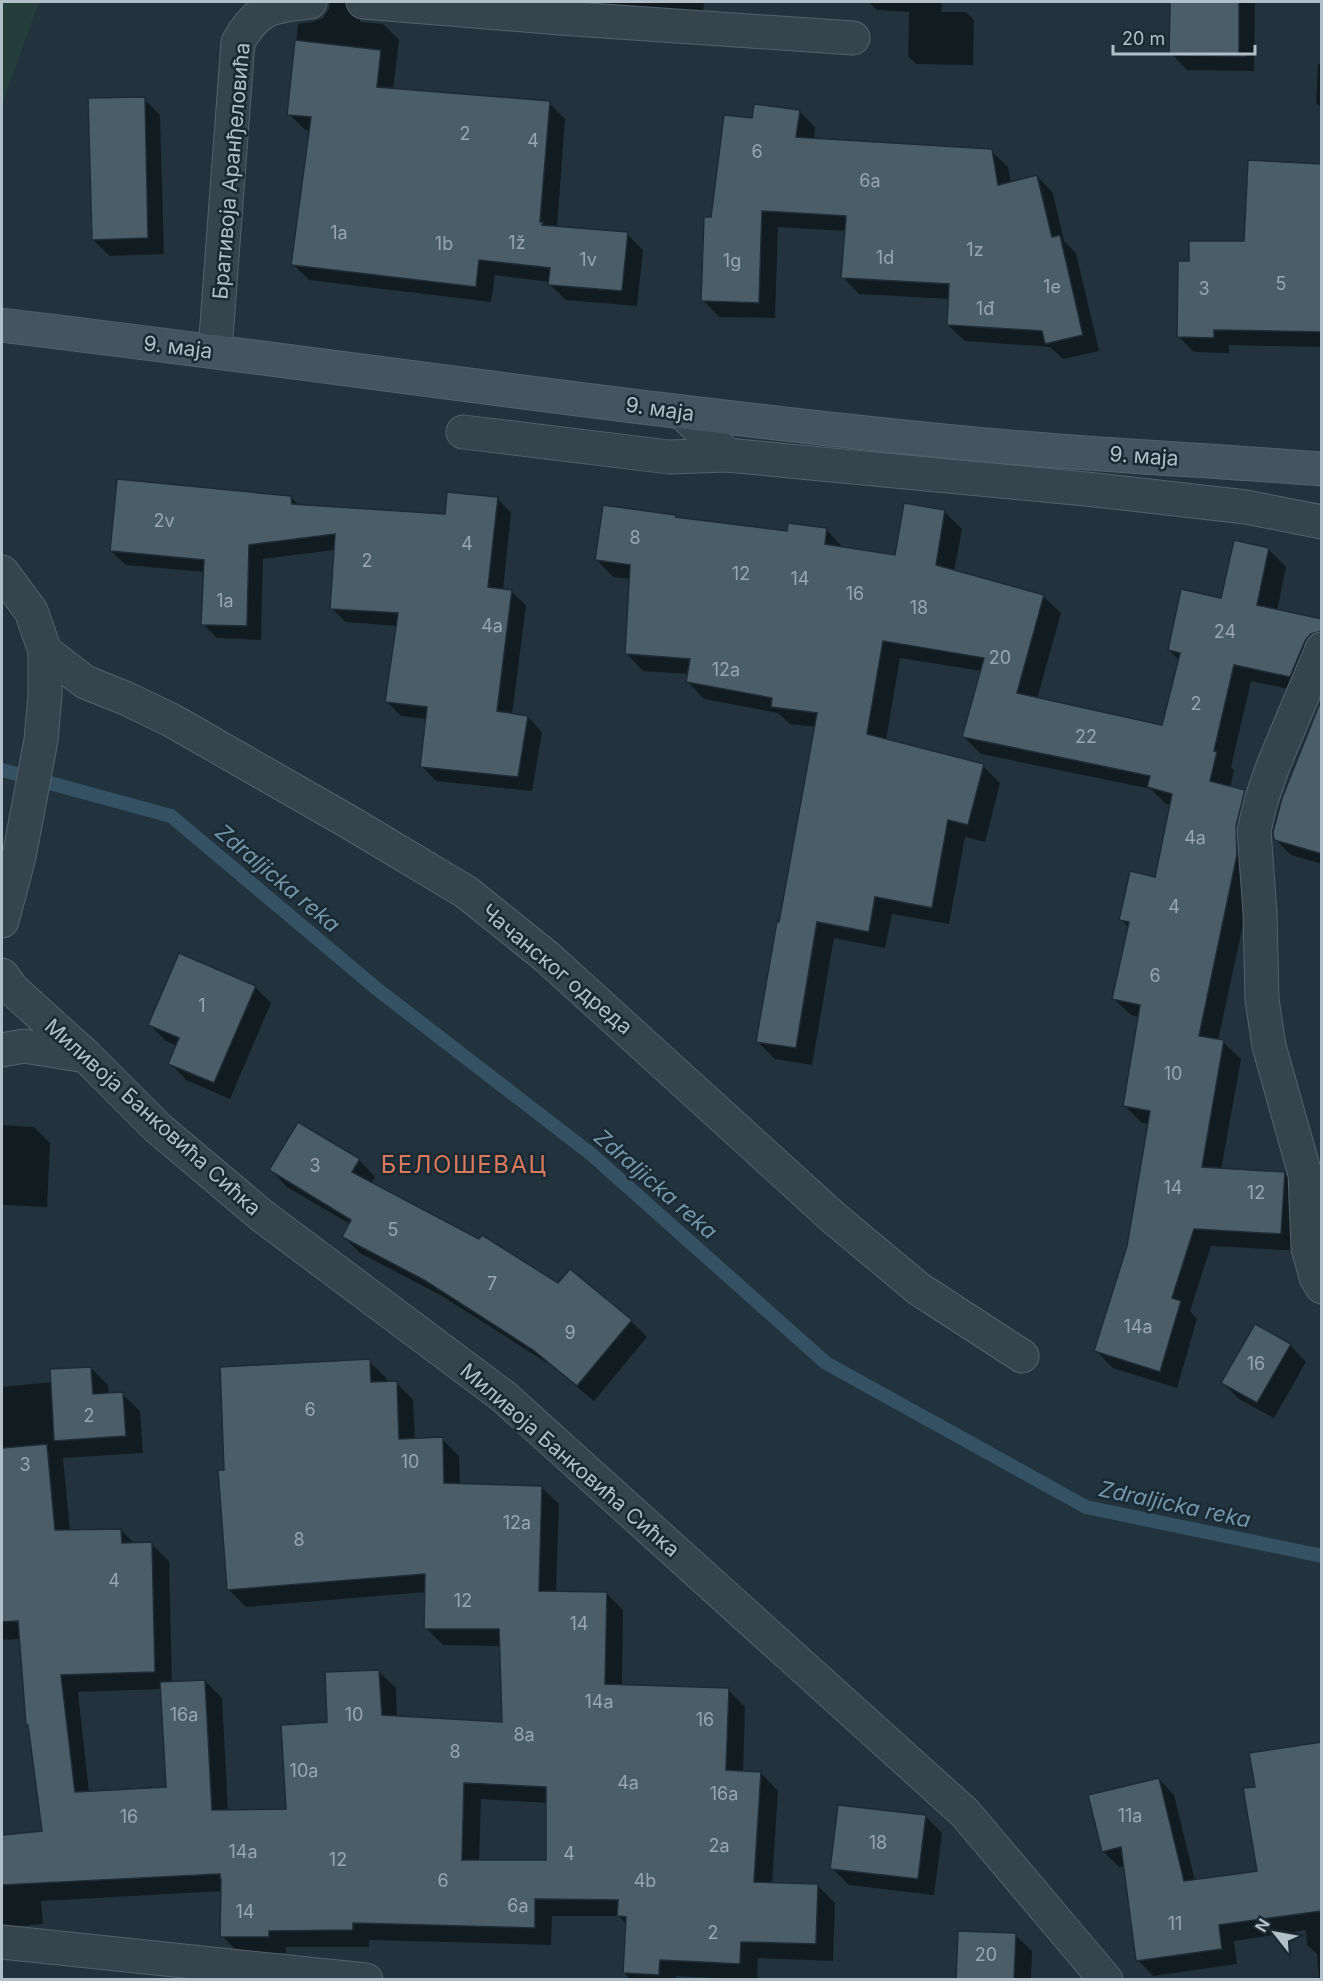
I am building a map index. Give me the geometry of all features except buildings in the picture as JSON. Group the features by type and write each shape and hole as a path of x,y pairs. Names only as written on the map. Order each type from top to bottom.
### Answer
{"main road":[{"name":"9. маја","path":"2,325 682,412 978,444 1322,468"}],"street":[{"name":"Бративоја Аранђеловића","path":"216,351 238,42 248,24 262,11 310,2"},
{"path":"363,2 853,38"},
{"path":"682,412 727,455"},
{"path":"463,432 669,457 727,455 1096,490 1246,507 1322,522"},
{"path":"2,573 31,611 45,651 45,695 41,740 2,921"},
{"path":"1322,649 1273,766 1254,830 1260,913 1262,1000 1269,1046 1305,1174 1308,1248 1316,1277 1322,1287"},
{"name":"Чачанског одреда","path":"45,651 86,682 171,720 466,892 547,957 843,1226 919,1289 1022,1356"},
{"name":"Миливоја Банковића Сићка","path":"2,975 12,989 86,1056 158,1128 261,1215 503,1396 956,1805 1106,1980"},
{"path":"2,1050 24,1046 86,1056"},
{"path":"2,1942 366,1980"}],"green space":[{"path":"2,2 39,2 2,104"}],"waterway":[{"name":"Zdraljicka reka","path":"2,770 171,816 377,989 591,1154 826,1363 1086,1507 1322,1556"}],"district":[{"name":"БЕЛОШЕВАЦ","path":"464,1164"}]}
